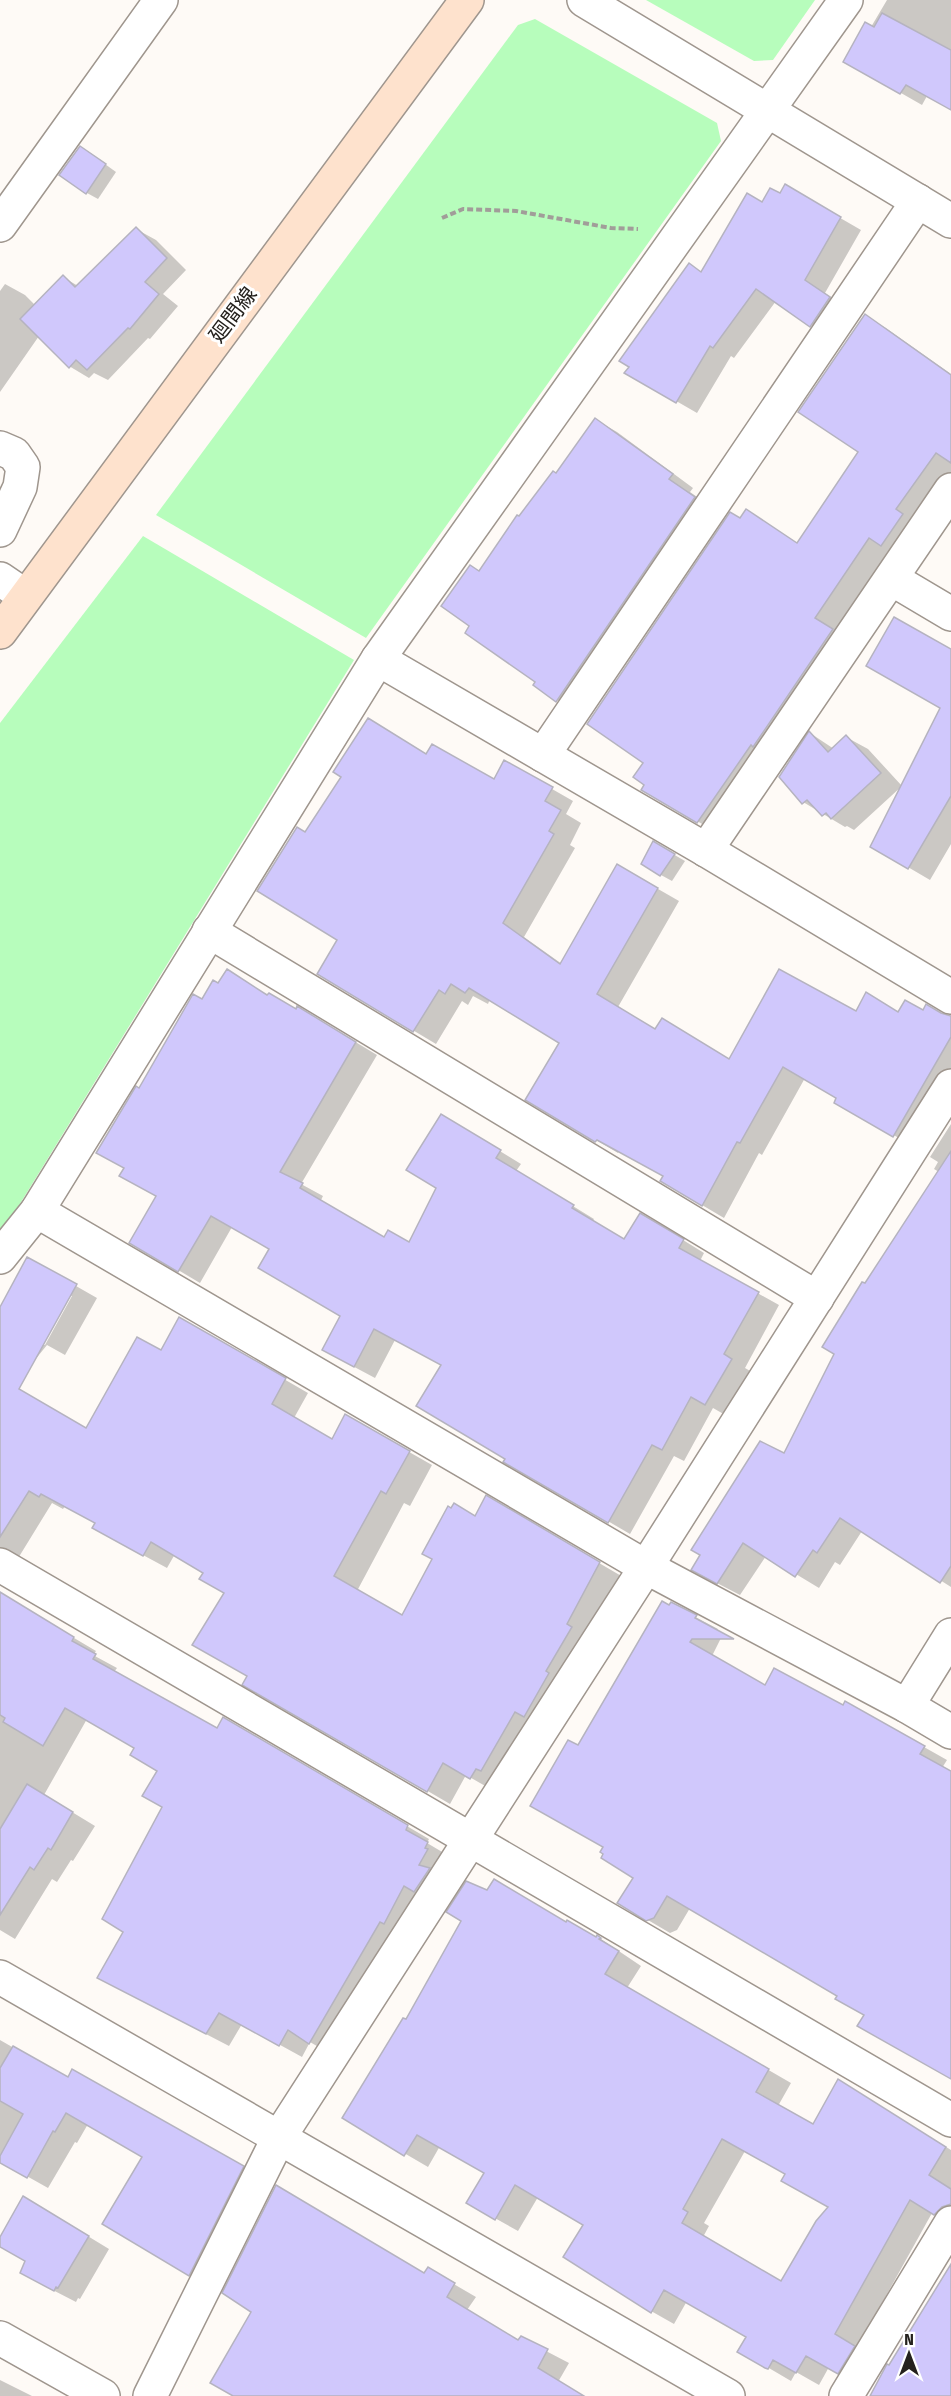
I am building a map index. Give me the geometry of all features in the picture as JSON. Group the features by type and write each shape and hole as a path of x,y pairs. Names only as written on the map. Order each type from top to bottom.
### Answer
{"street":[{"path":"0,225 161,0"},
{"name":"廻間線","path":"0,632 13,587 467,0"},
{"path":"584,0 951,220"},
{"path":"0,1257 37,1211 378,659 846,0"},
{"path":"543,755 918,201"},
{"path":"0,448 14,454 23,466 20,487 0,530"},
{"path":"706,850 951,490"},
{"path":"892,579 951,614"},
{"path":"378,659 706,850 951,997"},
{"path":"208,931 818,1298"},
{"path":"150,2396 278,2139 818,1298 951,1086"},
{"path":"37,1211 646,1567 907,1706 951,1732"},
{"path":"0,1565 951,2120"},
{"path":"907,1706 951,1635"},
{"path":"0,1977 728,2396"},
{"path":"846,2396 951,2223"},
{"path":"0,2338 103,2396"}],"path":[{"path":"442,218 463,209 516,211 611,228 649,230 676,238"}],"green space":[{"path":"646,0 815,0 773,60 754,61"},
{"path":"535,19 717,123 721,141 366,638 156,515 518,25"},
{"path":"143,536 354,660 18,1207 0,1229 0,723"}],"building":[{"path":"882,13 951,50 951,110 906,85 900,94 843,62 865,22 874,27"},
{"path":"80,146 106,164 86,194 59,175"},
{"path":"785,184 841,217 805,280 830,297 810,327 756,289 713,348 710,346 676,403 624,373 629,367 619,361 689,263 701,272 747,193 762,202 770,188 780,193"},
{"path":"136,227 167,258 145,282 159,294 130,329 128,328 87,370 76,360 69,368 20,319 63,275 75,287"},
{"path":"865,314 951,375 951,463 936,453 896,509 903,514 881,546 869,538 815,618 833,629 753,747 751,745 697,823 641,790 644,785 633,777 643,763 587,724 730,512 740,518 746,509 797,543 858,452 798,412"},
{"path":"595,418 673,474 669,479 695,497 556,702 533,685 535,682 465,633 469,626 441,606 470,565 479,571 517,515 519,516 553,471 556,473"},
{"path":"894,617 951,649 951,796 908,869 870,847 940,708 866,666"},
{"path":"368,718 426,754 432,744 494,779 504,760 553,787 545,801 561,810 549,831 554,834 503,923 560,964 617,864 658,888 597,994 655,1029 662,1018 729,1059 779,969 856,1011 866,992 898,1012 905,1000 923,1010 926,1004 951,1016 951,1037 893,1137 834,1103 836,1098 783,1067 740,1143 737,1142 702,1206 660,1181 663,1176 597,1140 595,1142 525,1100 559,1043 469,988 465,993 451,984 445,994 439,990 413,1032 317,974 337,940 257,891 297,827 305,832 341,777 333,772"},
{"path":"809,731 828,752 846,735 881,773 831,819 826,813 822,816 807,800 802,804 779,777"},
{"path":"653,841 675,854 660,876 641,864"},
{"path":"227,969 267,995 269,993 296,1009 297,1006 356,1042 280,1172 303,1183 300,1188 384,1237 388,1230 409,1242 436,1188 406,1170 441,1114 501,1150 496,1158 574,1205 572,1208 624,1239 640,1213 684,1239 679,1248 759,1292 724,1354 732,1359 705,1405 691,1397 662,1450 652,1445 608,1523 503,1462 505,1459 416,1406 441,1365 374,1329 354,1367 322,1350 340,1316 258,1268 269,1249 211,1216 178,1272 129,1243 156,1196 119,1176 124,1168 96,1153 136,1086 139,1088 193,994 202,999 213,980 218,983"},
{"path":"951,1151 951,1566 940,1583 840,1518 817,1553 813,1550 795,1577 743,1543 717,1584 691,1570 700,1555 691,1550 760,1441 784,1453 834,1354 822,1347 862,1282 865,1283"},
{"path":"27,1257 77,1284 19,1389 86,1428 137,1337 161,1350 179,1317 286,1378 272,1404 332,1439 345,1414 410,1451 386,1494 381,1491 334,1576 402,1615 432,1559 422,1554 448,1506 451,1508 454,1503 475,1516 486,1495 600,1562 567,1624 572,1627 546,1671 549,1673 524,1717 515,1712 481,1771 476,1769 470,1779 443,1763 427,1792 242,1685 247,1676 192,1645 224,1593 199,1579 203,1573 151,1542 143,1556 92,1528 95,1523 41,1494 39,1497 29,1491 0,1537 0,1307"},
{"path":"0,1592 74,1637 72,1641 96,1654 93,1659 217,1728 223,1717 408,1825 406,1830 428,1842 425,1848 428,1849 419,1865 430,1868 414,1892 404,1886 384,1924 380,1922 309,2044 288,2030 279,2046 219,2013 206,2034 97,1978 123,1932 102,1919 162,1807 142,1796 157,1771 130,1755 134,1748 65,1708 43,1746 3,1722 5,1718 0,1715"},
{"path":"662,1601 669,1605 671,1602 697,1615 695,1618 734,1639 692,1639 690,1642 765,1685 774,1668 843,1705 845,1701 925,1746 920,1754 951,1771 951,2079 857,2026 864,2015 835,1999 837,1996 667,1896 654,1918 646,1921 617,1903 633,1878 601,1858 603,1854 600,1852 603,1847 530,1806 568,1740 578,1745"},
{"path":"27,1784 73,1812 51,1850 48,1848 34,1870 30,1867 0,1915 0,1829"},
{"path":"494,1879 566,1922 567,1920 596,1937 597,1935 601,1938 599,1939 619,1951 605,1974 769,2069 756,2092 813,2124 838,2079 946,2147 929,2175 951,2189 951,2204 942,2207 934,2215 910,2200 835,2334 855,2346 838,2374 806,2356 796,2373 773,2360 768,2369 765,2368 737,2352 746,2337 664,2290 651,2313 563,2257 583,2225 515,2185 495,2220 466,2203 484,2173 417,2135 404,2156 342,2118 403,2018 406,2019 461,1921 446,1912 466,1881 487,1890","holes":["722,2139 785,2174 781,2181 828,2207 816,2221 781,2281 682,2223 688,2212 683,2209"]},
{"path":"13,2046 68,2077 72,2069 244,2166 189,2276 102,2224 142,2157 66,2113 55,2132 53,2131 27,2178 0,2163 0,2156 23,2114 0,2101 0,2068"},
{"path":"276,2185 424,2273 428,2267 455,2283 447,2297 518,2340 521,2336 548,2349 538,2368 584,2396 233,2396 210,2383 251,2312 222,2293"},
{"path":"23,2196 89,2236 54,2291 20,2273 25,2261 0,2247 0,2237"},
{"path":"951,2264 951,2396 870,2396 887,2364 889,2365"}]}
